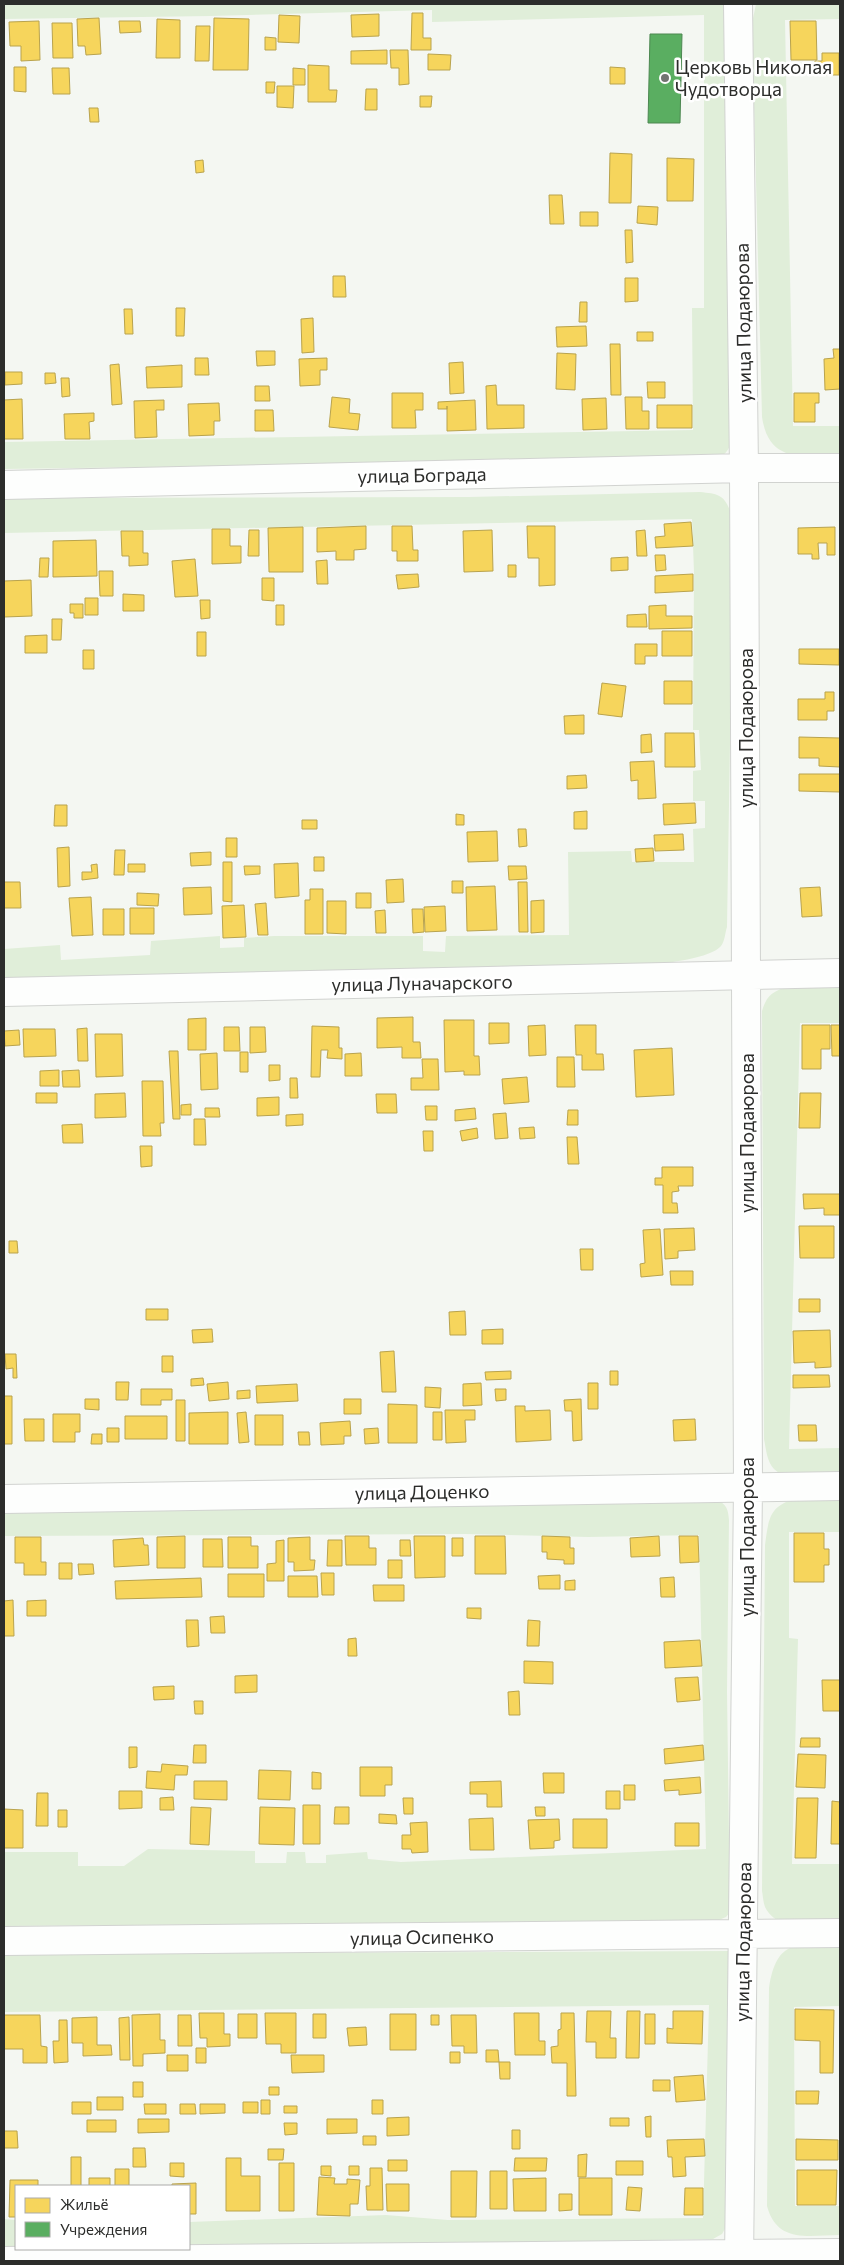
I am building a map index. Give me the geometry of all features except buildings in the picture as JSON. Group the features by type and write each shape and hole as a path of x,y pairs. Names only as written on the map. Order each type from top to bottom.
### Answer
{"street":[{"name":"улица Подаюрова","path":"738,4 744,468 748,1487 739,2258"},
{"name":"улица Бограда","path":"4,485 744,468 840,468"},
{"name":"улица Луначарского","path":"4,992 840,974"},
{"name":"улица Доценко","path":"4,1499 840,1486"},
{"name":"улица Осипенко","path":"4,1941 840,1933"},
{"path":"4,2261 739,2258 840,2253"}],"green space":[{"path":"4,4 728,4 732,439 728,450 723,455 713,459 4,469 4,442 693,430 692,308 704,308 704,15 432,22 432,10 4,19"},
{"path":"756,4 840,4 840,19 785,20 793,426 840,426 840,455 801,456 780,450 772,443 766,432 762,417 752,23"},
{"path":"700,492 720,496 726,502 731,513 731,682 727,927 721,946 713,952 683,960 646,966 602,970 4,983 4,949 60,945 61,960 150,955 151,941 220,936 220,948 244,947 244,938 274,936 423,936 423,951 445,952 446,936 569,935 568,852 631,851 632,862 694,862 693,829 705,828 705,801 693,801 693,771 701,770 699,730 693,730 694,572 692,519 4,533 4,498 469,497"},
{"path":"783,988 840,988 840,1023 800,1023 789,1449 840,1448 840,1478 796,1478 780,1473 770,1463 764,1439 762,1011 769,996"},
{"path":"801,1497 840,1497 840,1532 789,1532 789,1638 798,1639 792,1864 840,1864 840,1927 798,1926 779,1921 765,1907 762,1891 765,1545 768,1526 773,1513 783,1504"},
{"path":"716,1500 723,1503 726,1507 729,1520 727,1691 730,1912 726,1917 719,1920 4,1926 4,1852 78,1852 78,1866 124,1866 148,1849 255,1851 255,1863 286,1863 287,1852 305,1852 306,1863 326,1863 326,1855 367,1852 368,1859 401,1862 706,1849 699,1535 588,1537 465,1534 4,1536 4,1507"},
{"path":"840,1944 840,2006 794,2007 795,2206 840,2206 840,2235 796,2235 778,2227 767,2206 769,1988 777,1960 784,1952 801,1945"},
{"path":"731,1951 726,2227 722,2234 713,2239 190,2248 190,2222 386,2215 448,2220 703,2218 709,2005 4,2012 4,1954"},
{"path":"4,2219 15,2220 15,2249 4,2251"}],"place":[{"name":"Церковь Николая Чудотворца","path":"665,78"}]}
